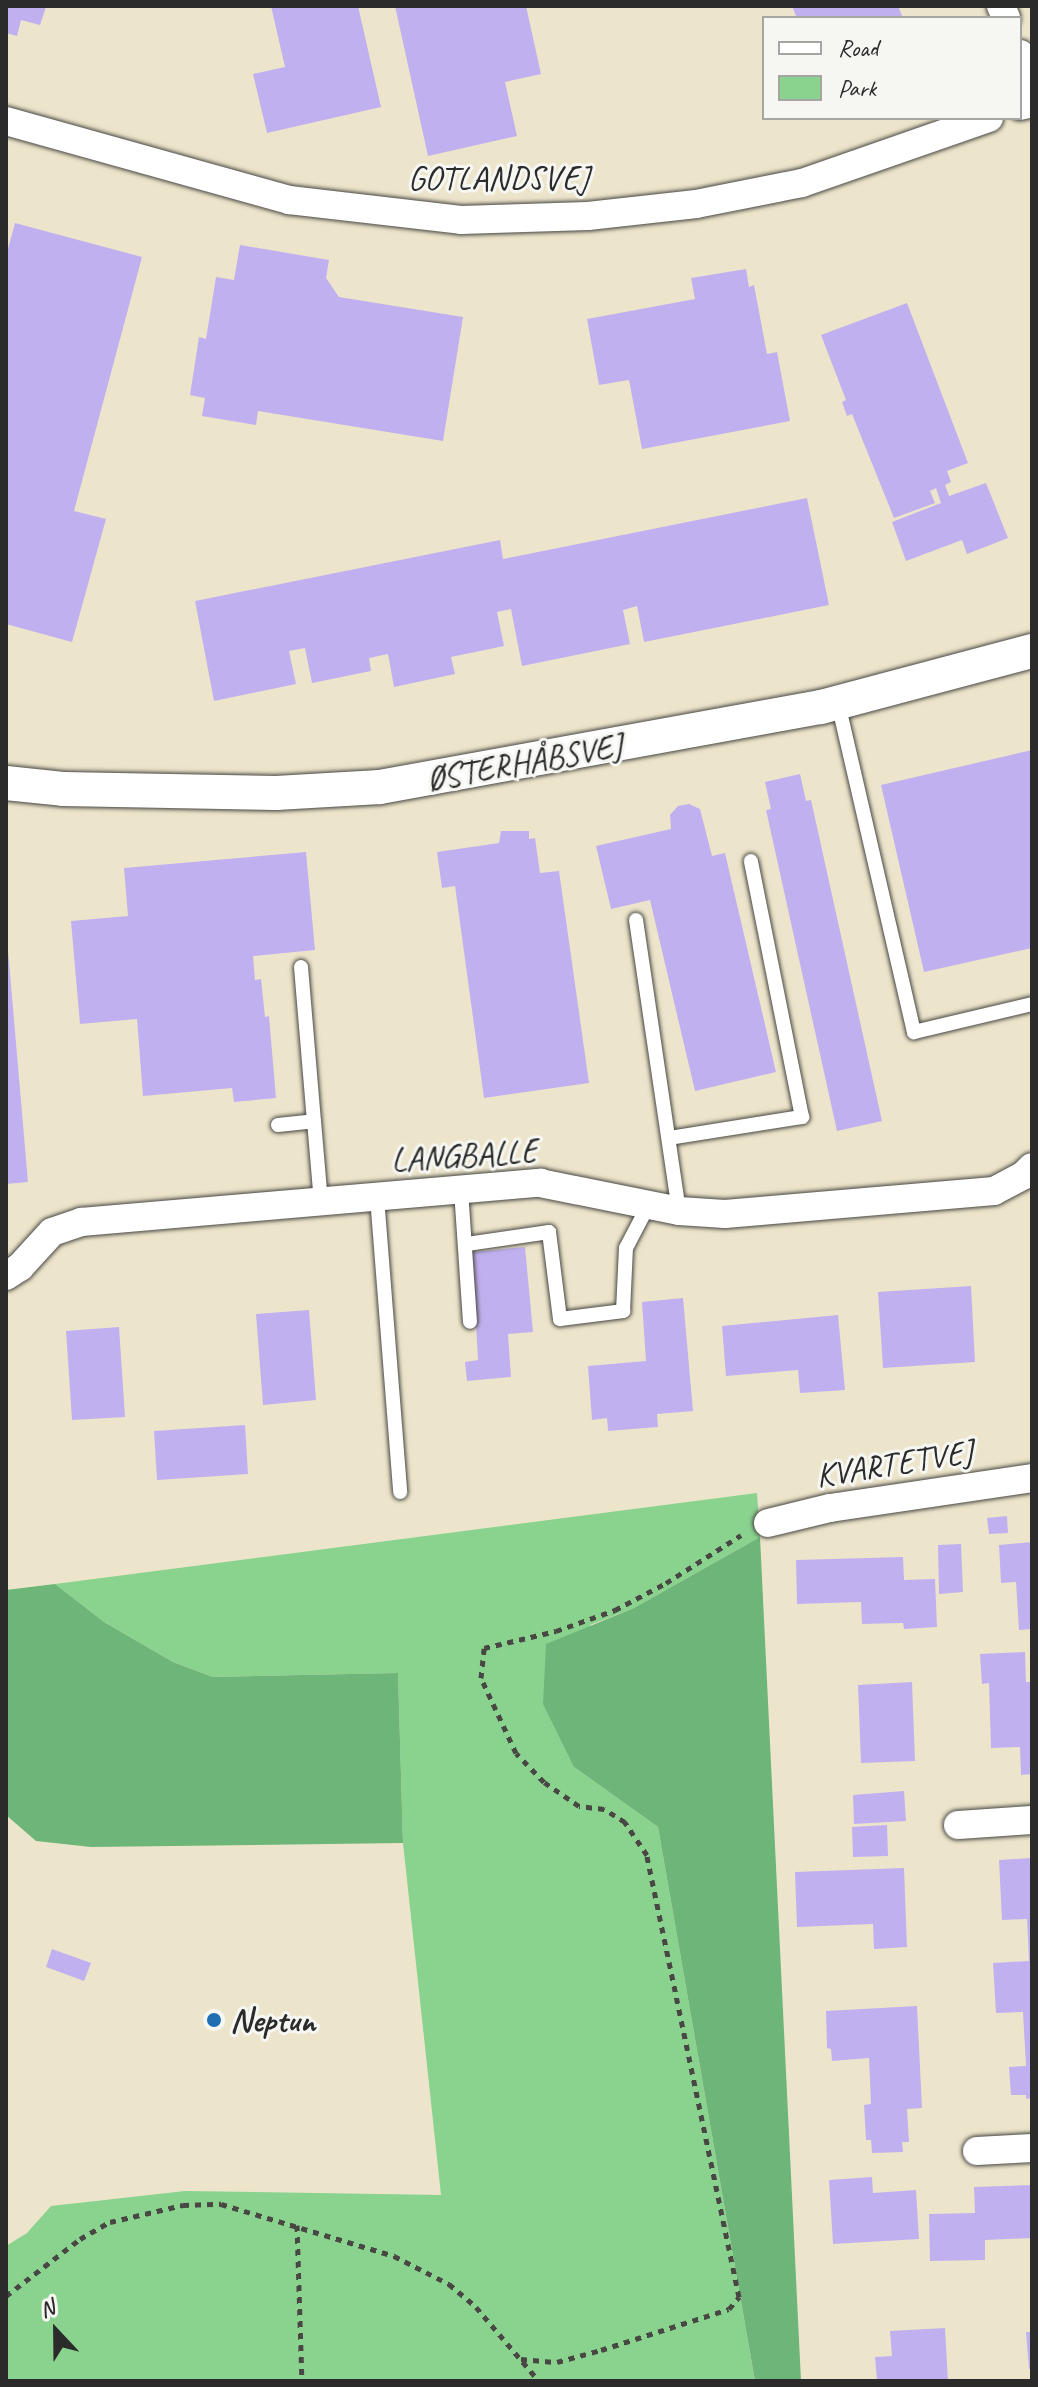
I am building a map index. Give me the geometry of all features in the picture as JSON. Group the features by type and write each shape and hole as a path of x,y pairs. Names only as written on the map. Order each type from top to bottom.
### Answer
{"street":[{"path":"1022,59 1032,84"},
{"name":"GOTLANDSVEJ","path":"6,121 289,200 461,220 588,216 696,204 802,183 983,120"},
{"name":"ØSTERHÅBSVEJ","path":"6,783 63,789 276,793 380,787 591,752 838,703 1032,651"},
{"name":"LANGBALLE","path":"6,1276 20,1267 52,1232 81,1222 540,1183 679,1211 725,1214 994,1191 1024,1175 1032,1167"},
{"name":"KVARTETVEJ","path":"768,1523 830,1508 1032,1478"},
{"path":"958,1825 1032,1820"},
{"path":"977,2151 1032,2148"}],"lane":[{"path":"838,703 914,1032 1032,1004"},
{"path":"669,1138 802,1117 751,861"},
{"path":"636,920 679,1211"},
{"path":"301,967 321,1202"},
{"path":"278,1125 314,1121"},
{"path":"461,1190 470,1322"},
{"path":"377,1197 400,1492"},
{"path":"467,1244 549,1232 560,1319 623,1311 626,1248 649,1204"}],"path":[{"path":"521,2359 557,2362 601,2350 729,2309 739,2297 647,1855 625,1822 604,1809 579,1806 544,1782 516,1753 481,1678 484,1648 556,1631 615,1610 666,1583 747,1531 768,1523"},
{"path":"6,2296 80,2239 110,2222 183,2205 221,2204 394,2256 449,2284 476,2307 539,2381"},
{"path":"297,2225 302,2381"}],"green space":[{"path":"757,1493 760,1537 634,1608 590,1625 574,1767 658,1827 755,2381 6,2381 6,2246 27,2233 51,2206 185,2191 441,2195 403,1843 398,1673 213,1677 173,1662 104,1622 55,1584"},
{"path":"760,1537 801,2381 755,2381 658,1827 574,1767 543,1704 546,1644 634,1608"},
{"path":"55,1584 104,1622 173,1662 213,1677 398,1673 403,1843 91,1847 36,1841 6,1815 6,1590"}],"building":[{"path":"6,6 46,7 40,25 21,20 17,36 6,33"},
{"path":"271,6 358,6 381,107 267,133 253,74 285,67"},
{"path":"395,6 526,6 541,74 505,82 517,136 428,156"},
{"path":"792,6 898,6 902,16 796,16"},
{"path":"15,223 142,257 74,511 106,519 72,642 6,624 6,256"},
{"path":"240,245 329,260 326,278 339,297 463,317 443,441 258,411 256,425 202,416 205,398 190,395 199,337 206,339 216,277 234,280"},
{"path":"746,269 749,287 754,285 767,354 777,352 790,421 642,449 629,380 599,385 587,319 695,299 691,278"},
{"path":"907,303 968,463 947,471 951,482 945,485 949,496 986,483 1008,538 967,554 962,540 906,561 892,522 941,503 936,488 930,491 935,503 894,518 852,414 847,416 842,402 846,400 821,335"},
{"path":"807,498 829,605 644,642 637,606 623,610 630,644 522,666 511,609 497,612 504,646 451,657 455,674 394,687 388,654 369,658 371,671 312,683 305,648 289,651 296,684 214,701 195,601 500,540 503,559"},
{"path":"1032,750 1032,948 924,972 881,785"},
{"path":"800,774 806,801 811,800 882,1121 837,1131 766,810 771,809 765,782"},
{"path":"689,804 700,809 712,856 725,853 776,1072 695,1091 650,900 611,909 596,846 671,829 670,815 678,806"},
{"path":"501,831 529,831 529,839 535,838 540,873 559,871 589,1083 484,1098 455,886 442,888 437,852 499,843"},
{"path":"306,852 315,950 253,956 255,980 261,979 265,1017 269,1016 276,1098 234,1102 232,1088 143,1096 137,1019 80,1024 71,921 128,916 124,868"},
{"path":"6,927 28,1182 6,1184"},
{"path":"525,1247 533,1332 508,1334 511,1377 467,1381 465,1362 478,1360 472,1252"},
{"path":"971,1286 975,1362 883,1368 878,1292"},
{"path":"683,1298 693,1411 657,1414 658,1427 608,1431 607,1418 592,1420 588,1366 646,1361 642,1302"},
{"path":"309,1310 316,1400 263,1405 256,1314"},
{"path":"838,1315 845,1390 800,1393 798,1370 726,1376 722,1326"},
{"path":"119,1327 125,1417 72,1420 66,1331"},
{"path":"245,1425 248,1474 157,1480 154,1431"},
{"path":"1007,1516 1008,1533 989,1534 987,1518"},
{"path":"1032,1542 1032,1629 1019,1630 1016,1582 1001,1583 999,1545"},
{"path":"961,1544 963,1592 939,1594 938,1545"},
{"path":"903,1557 904,1580 935,1579 937,1627 904,1629 903,1623 862,1624 861,1602 797,1604 796,1560"},
{"path":"1025,1652 1026,1682 1032,1682 1032,1774 1021,1775 1020,1747 991,1748 989,1683 982,1684 980,1654"},
{"path":"912,1682 915,1761 861,1763 858,1685"},
{"path":"904,1791 906,1821 854,1824 853,1795"},
{"path":"887,1825 888,1856 853,1857 852,1827"},
{"path":"1032,1858 1032,2098 1026,2099 1026,2095 1011,2095 1009,2067 1026,2066 1023,2012 996,2013 993,1963 1029,1961 1027,1919 1002,1920 999,1860"},
{"path":"904,1868 907,1947 874,1949 873,1924 797,1927 795,1872"},
{"path":"52,1949 91,1963 84,1981 46,1967"},
{"path":"917,2006 922,2108 907,2109 909,2142 902,2142 903,2152 872,2153 871,2140 866,2140 864,2105 871,2104 869,2058 832,2061 831,2049 827,2048 826,2011"},
{"path":"872,2177 873,2193 916,2190 919,2239 833,2244 829,2180"},
{"path":"1032,2185 1032,2238 985,2240 985,2260 930,2261 929,2214 975,2213 974,2187"},
{"path":"945,2328 948,2381 877,2381 875,2357 892,2356 890,2331"},
{"path":"1026,2332 1032,2332 1032,2369 1029,2369"}],"place":[{"name":"Neptun","path":"214,2020"}]}
